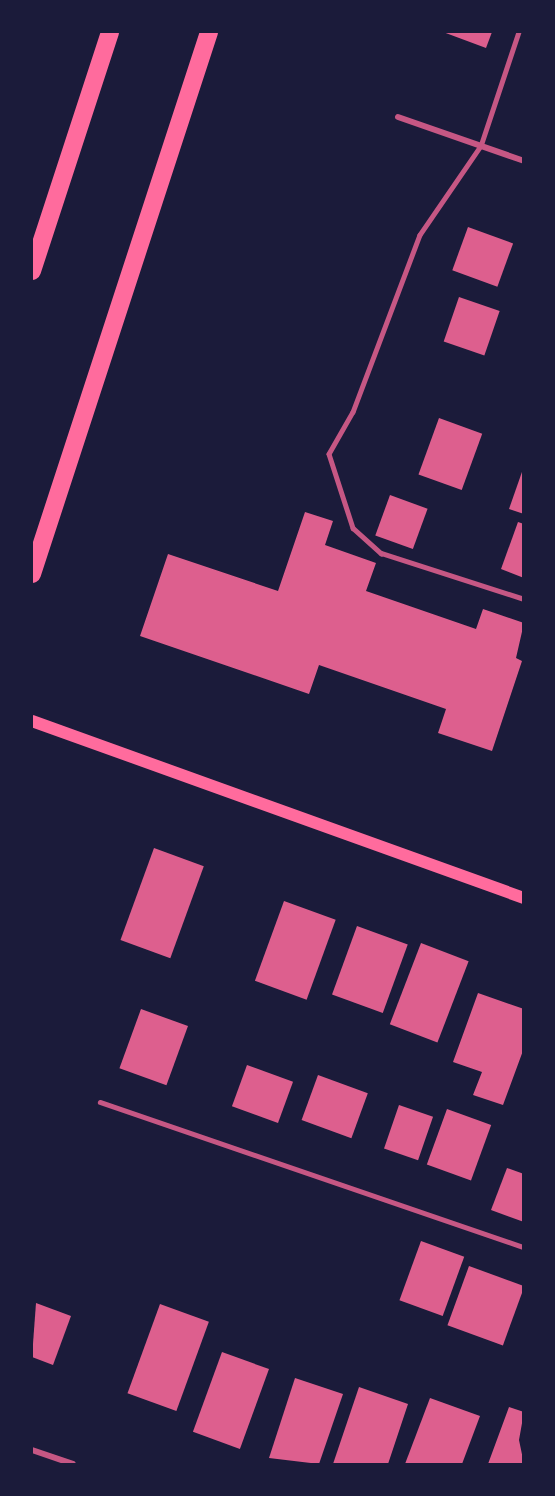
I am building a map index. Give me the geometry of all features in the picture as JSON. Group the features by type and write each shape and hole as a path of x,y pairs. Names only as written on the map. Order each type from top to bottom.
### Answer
{"highway":[{"path":"32,271 110,32"},
{"path":"32,574 207,37"}],"main road":[{"path":"32,721 524,898"}],"street":[{"path":"398,117 524,161"},
{"path":"32,1450 73,1464"}],"lane":[{"path":"519,32 481,146 420,235 353,412 329,454 353,528 381,553 524,599"},
{"path":"99,1102 524,1247"}],"building":[{"path":"443,32 492,32 486,48"},
{"path":"468,227 513,243 497,287 452,270"},
{"path":"459,297 500,311 484,355 444,341"},
{"path":"439,418 482,434 462,490 418,474"},
{"path":"524,469 524,514 509,509"},
{"path":"390,495 428,509 413,549 375,535"},
{"path":"305,512 333,521 325,545 376,563 366,591 476,629 483,609 524,623 516,658 522,661 492,751 438,733 446,709 319,665 309,694 140,636 168,554 278,591"},
{"path":"518,522 524,524 524,578 501,569"},
{"path":"154,848 204,866 170,958 120,940"},
{"path":"284,901 336,920 307,1000 255,981"},
{"path":"357,926 408,944 383,1013 332,995"},
{"path":"421,943 469,961 437,1042 390,1024"},
{"path":"478,993 524,1009 524,1048 503,1105 473,1095 482,1072 453,1062"},
{"path":"141,1009 188,1026 166,1085 119,1068"},
{"path":"247,1065 293,1082 278,1123 232,1106"},
{"path":"318,1075 368,1093 351,1138 302,1120"},
{"path":"399,1105 433,1117 418,1160 384,1148"},
{"path":"447,1109 491,1125 471,1181 427,1164"},
{"path":"507,1168 524,1174 524,1222 491,1210"},
{"path":"421,1241 464,1257 443,1316 399,1300"},
{"path":"469,1266 524,1286 503,1345 447,1325"},
{"path":"36,1303 71,1316 53,1365 32,1357"},
{"path":"160,1304 209,1322 176,1411 128,1393"},
{"path":"222,1352 269,1369 240,1449 193,1432"},
{"path":"295,1378 343,1394 319,1464 269,1458"},
{"path":"359,1387 408,1404 388,1464 333,1464"},
{"path":"430,1398 480,1416 462,1464 405,1464"},
{"path":"509,1407 524,1412 519,1440 524,1464 488,1464"}]}
